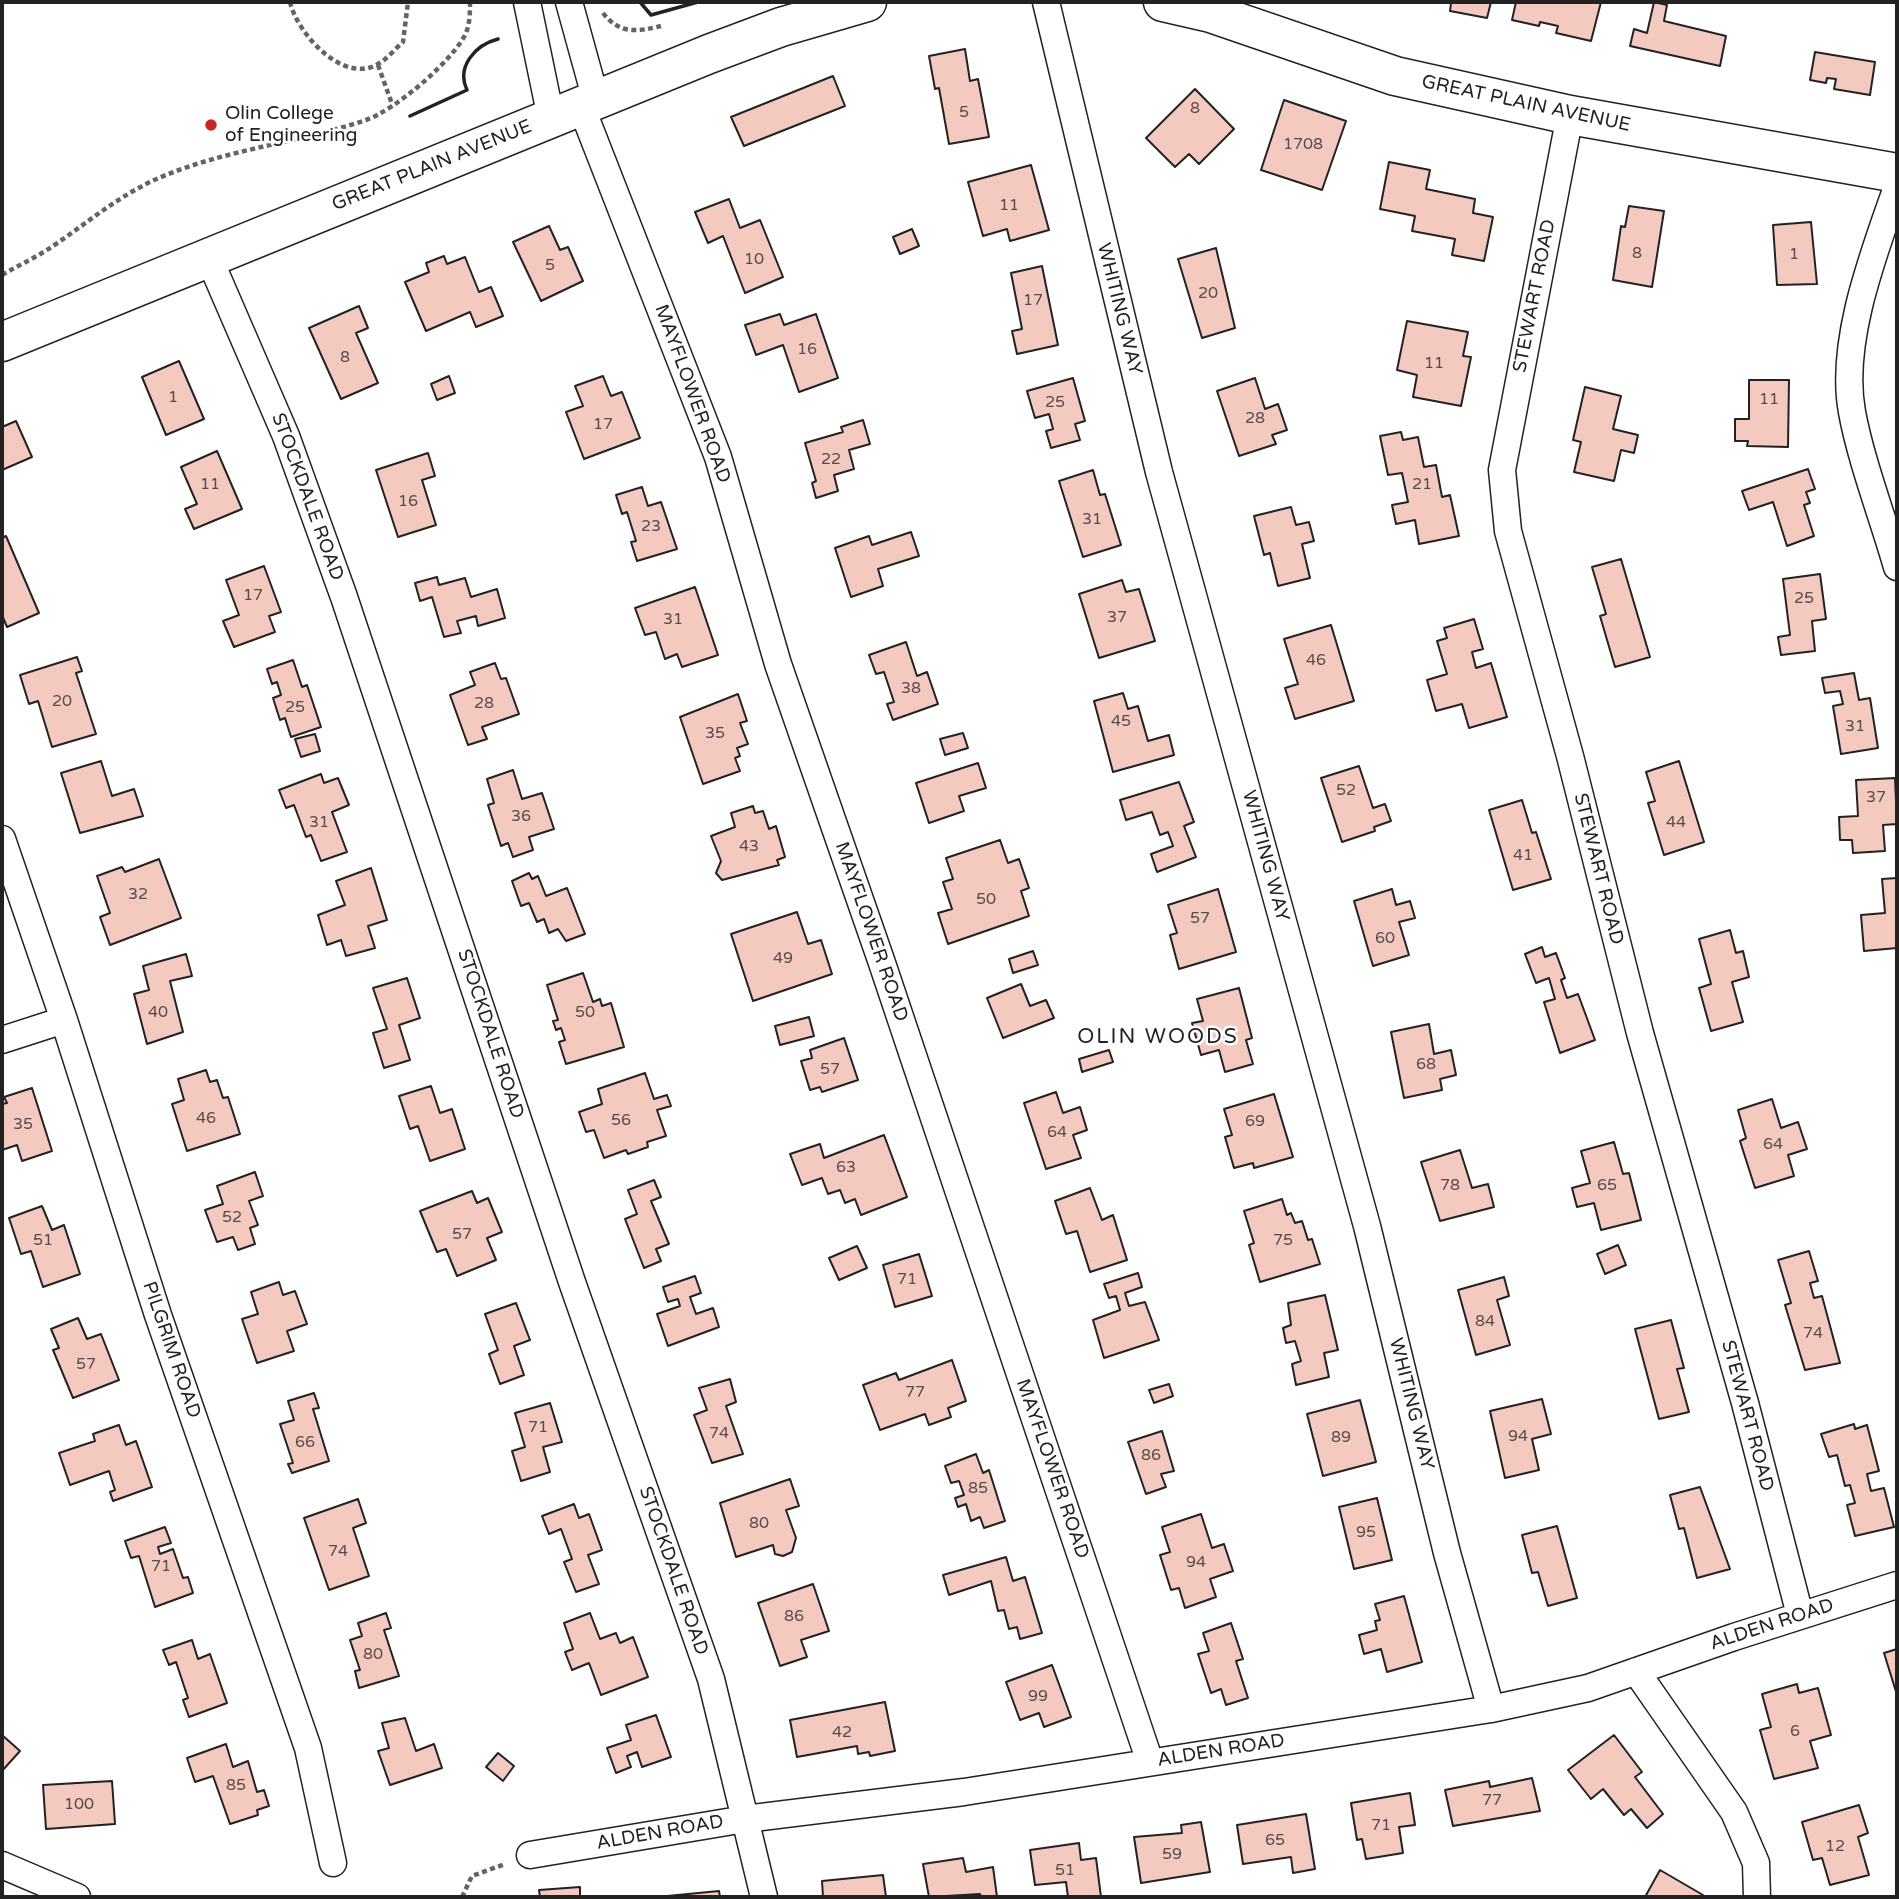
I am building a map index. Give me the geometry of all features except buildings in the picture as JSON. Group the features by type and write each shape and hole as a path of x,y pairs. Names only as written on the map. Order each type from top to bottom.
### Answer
{"main road":[{"name":"GREAT PLAIN AVENUE","path":"2,342 781,27 867,2"},
{"name":"GREAT PLAIN AVENUE","path":"1163,2 1213,7 1395,76 1570,115 1897,173"}],"street":[{"path":"527,2 576,108"},
{"path":"569,2 576,108"},
{"name":"WHITING WAY","path":"1046,2 1159,472 1367,1226 1447,1553 1491,1709"},
{"name":"MAYFLOWER ROAD","path":"576,108 718,457 778,664 882,963 1150,1762"},
{"name":"STEWART ROAD","path":"1570,115 1502,470 1508,531 1570,756 1640,1033 1745,1403 1800,1615"},
{"path":"1897,187 1861,291 1851,372 1852,411 1897,566"},
{"name":"STOCKDALE ROAD","path":"209,258 286,436 344,597 572,1282 711,1679 764,1897"},
{"name":"PILGRIM ROAD","path":"2,839 64,1020 158,1315 308,1748 333,1863"},
{"path":"2,1040 64,1020"},
{"name":"ALDEN ROAD","path":"530,1856 745,1819 964,1792 1491,1709 1588,1688 1800,1615 1897,1585"},
{"path":"1636,1671 1734,1812 1756,1863 1757,1897"},
{"path":"2,1865 77,1897"}],"path":[{"path":"290,2 305,35 330,58 358,69 378,65 403,42 408,2"},
{"path":"2,275 53,246 118,200 164,176 200,163 369,119 422,83 466,34 470,2"},
{"path":"599,2 611,23 624,30 640,31 661,26"},
{"path":"378,65 392,104"},
{"path":"461,1897 472,1876 530,1856"}],"wall":[{"path":"640,2 651,15 698,2"},
{"path":"410,116 467,90 464,73 470,58 482,46 498,39"}],"place":[{"name":"Olin College of Engineering","path":"211,125"}],"district":[{"name":"OLIN WOODS","path":"1158,1037"}]}
